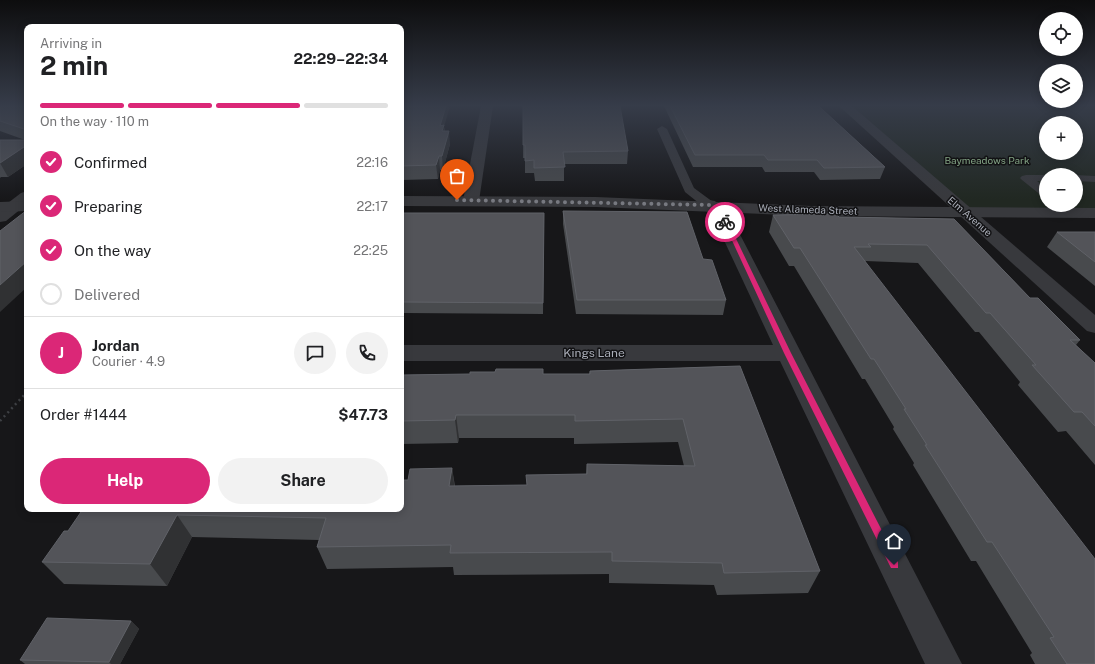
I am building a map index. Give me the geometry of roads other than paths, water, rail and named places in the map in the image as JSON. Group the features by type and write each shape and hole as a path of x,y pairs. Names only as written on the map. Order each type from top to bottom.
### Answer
{"street":[{"path":"471,200 482,137"},
{"name":"Elm Avenue","path":"880,137 1095,326"},
{"path":"0,217 24,199"},
{"name":"West Alameda Street","path":"404,201 471,200 709,205 812,211 967,213 1039,210"},
{"path":"709,205 723,219 788,353 944,664"},
{"name":"West Alameda Street","path":"1083,211 1095,213"},
{"name":"Kings Lane","path":"404,353 788,353"}],"lane":[{"path":"666,137 689,190 709,205"},
{"path":"1039,178 1026,178 1039,188"},
{"path":"1083,178 1095,179"}],"park label":[{"name":"Baymeadows Park","path":"987,160"}]}
